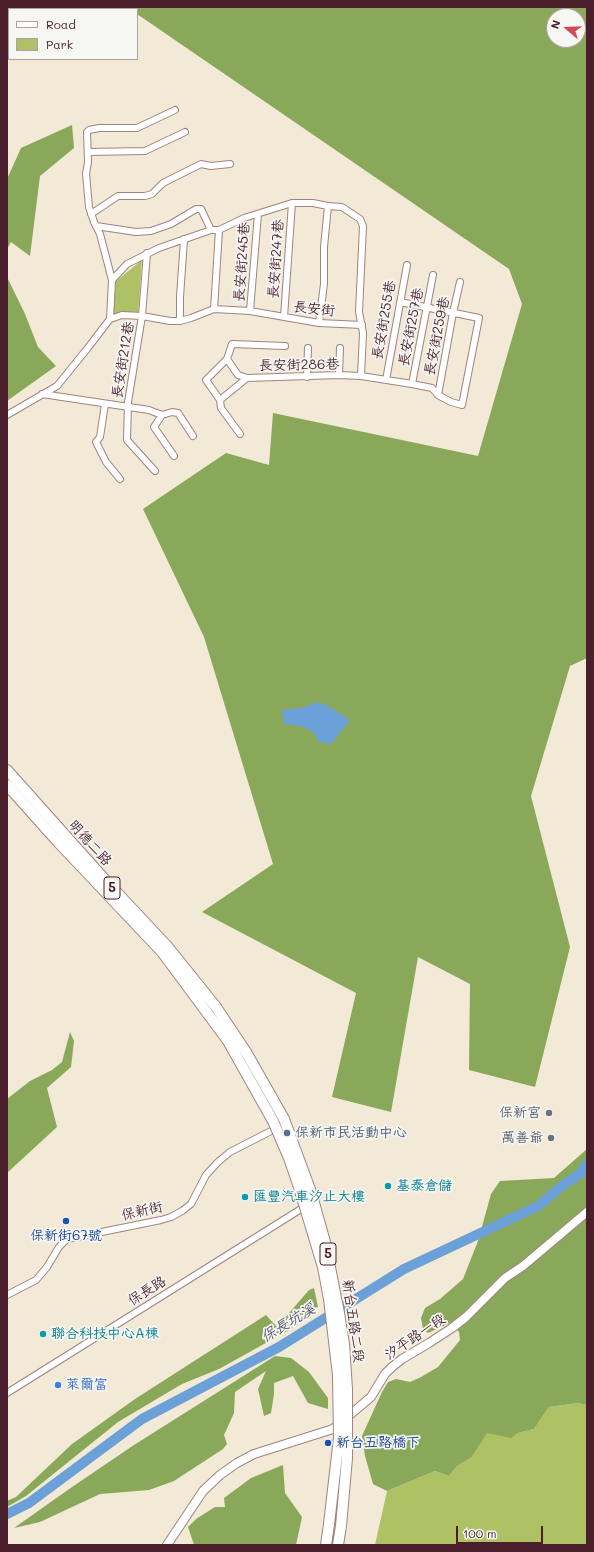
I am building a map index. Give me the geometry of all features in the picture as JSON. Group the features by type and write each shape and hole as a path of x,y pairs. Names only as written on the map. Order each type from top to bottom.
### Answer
{"main road":[{"name":"明德二路","path":"7,770 96,870 167,946 216,1007"},
{"name":"明德二路","path":"7,785 57,841 162,952 208,1014"},
{"name":"新台五路二段","path":"216,1007 246,1052 284,1119 309,1184 334,1279 344,1344 348,1389 347,1458 338,1545"},
{"name":"新台五路二段","path":"208,1014 228,1040 273,1121 289,1158 298,1184 323,1267 329,1298 338,1375 339,1444 326,1545"}],"street":[{"path":"7,415 57,386 110,319 112,280 100,234 92,214 86,174 88,152 87,132 89,130 99,128 137,128 175,110"},
{"path":"88,152 145,151 185,132"},
{"path":"92,214 118,196 145,196 152,194 163,183 202,164 211,166 230,164"},
{"path":"112,280 127,264 147,253 211,230 219,230 244,218 292,203 313,203 342,207 360,219 363,226 359,312 362,325 361,376 432,388 438,395 462,405 479,318 427,306 400,302"},
{"name":"長安街247巷","path":"284,317 292,203"},
{"path":"319,323 324,284 324,247 328,206"},
{"path":"96,226 136,232 151,231 171,224 196,209 201,209 211,230"},
{"name":"長安街245巷","path":"250,311 258,214"},
{"path":"214,309 219,230"},
{"path":"180,321 184,239"},
{"name":"長安街212巷","path":"147,253 142,316 128,408 127,440 155,471"},
{"name":"長安街255巷","path":"386,380 407,265"},
{"name":"長安街257巷","path":"412,384 433,275"},
{"name":"長安街259巷","path":"438,395 452,313 460,282"},
{"name":"長安街","path":"110,319 122,315 180,321 214,309 250,311 319,323 362,325"},
{"path":"240,434 221,408 220,400 206,380 227,359 232,344 285,346"},
{"path":"307,377 308,348"},
{"path":"339,375 340,348"},
{"path":"227,359 238,375 247,378"},
{"name":"長安街286巷","path":"220,400 247,378 339,375 361,376"},
{"path":"42,394 149,410 162,415 172,412 178,413 193,436"},
{"path":"105,404 100,437 96,442 106,462 120,479"},
{"path":"162,415 154,427 174,456"},
{"name":"保新街","path":"7,1295 36,1280 47,1267 59,1247 67,1239 160,1220 182,1211 191,1204 206,1175 218,1162 230,1152 271,1131"},
{"name":"保長路","path":"7,1393 301,1209"},
{"name":"汐平路一段","path":"167,1545 202,1491 220,1475 237,1463 254,1454 333,1429 371,1397 384,1374 392,1367 402,1359 452,1328 466,1317 505,1278 523,1266 587,1212"}],"green space":[{"path":"7,7 76,7 8,8 7,41"},
{"path":"127,7 587,7 587,658 570,666 531,796 570,947 535,1087 469,1070 470,984 418,957 391,1112 332,1097 356,993 202,912 273,864 204,637 143,509 226,453 269,465 273,413 478,456 522,304 509,269 138,15 138,8"},
{"path":"72,125 74,148 40,176 30,256 11,242 7,249 7,179 21,148"},
{"path":"142,260 138,315 113,314 115,282"},
{"path":"7,277 25,314 38,347 56,366 7,401"},
{"path":"70,1032 74,1041 71,1067 47,1088 57,1127 7,1173 7,1099 30,1081 52,1070 62,1062"},
{"path":"587,1149 587,1405 578,1403 549,1407 534,1429 518,1433 511,1438 487,1433 472,1457 457,1466 449,1476 435,1471 387,1491 373,1484 365,1456 362,1436 388,1382 396,1379 410,1382 421,1377 438,1367 460,1340 459,1332 450,1323 428,1333 423,1329 421,1318 425,1308 440,1299 463,1279 478,1241 491,1194 500,1181 554,1178"},
{"path":"314,1288 318,1307 307,1310 291,1329 219,1369 182,1384 118,1422 26,1496 7,1507 7,1501 16,1497 72,1444 135,1399 266,1315 277,1327 309,1290"},
{"path":"275,1356 291,1358 309,1372 328,1398 328,1409 308,1403 293,1376 274,1383 271,1413 264,1416 258,1389 266,1371 235,1392 234,1413 224,1435 227,1444 223,1449 174,1481 149,1490 100,1494 40,1522 14,1528 134,1445"},
{"path":"578,1403 587,1405 587,1545 375,1545 387,1491 435,1471 449,1476 457,1466 472,1457 487,1432 511,1437 518,1433 534,1429 549,1407"},
{"path":"283,1465 285,1493 302,1517 296,1545 194,1545 188,1527 196,1519 215,1507 225,1507 224,1498 251,1478"}],"water":[{"path":"318,702 328,706 350,720 331,744 319,742 313,732 301,726 284,724 282,710 301,708"}],"waterway":[{"name":"保長坑溪","path":"7,1514 29,1503 142,1419 279,1347 404,1269 538,1206 563,1185 580,1174 587,1164"}],"place":[{"name":"保新宮","path":"549,1113"},
{"name":"保新市民活動中心","path":"287,1133"},
{"name":"萬善爺","path":"551,1138"},
{"name":"基泰倉儲","path":"388,1186"},
{"name":"匯豐汽車汐止大樓","path":"245,1197"},
{"name":"保新街67號","path":"66,1221"},
{"name":"聯合科技中心A棟","path":"43,1334"},
{"name":"萊爾富","path":"58,1385"},
{"name":"新台五路橋下","path":"328,1443"}]}
